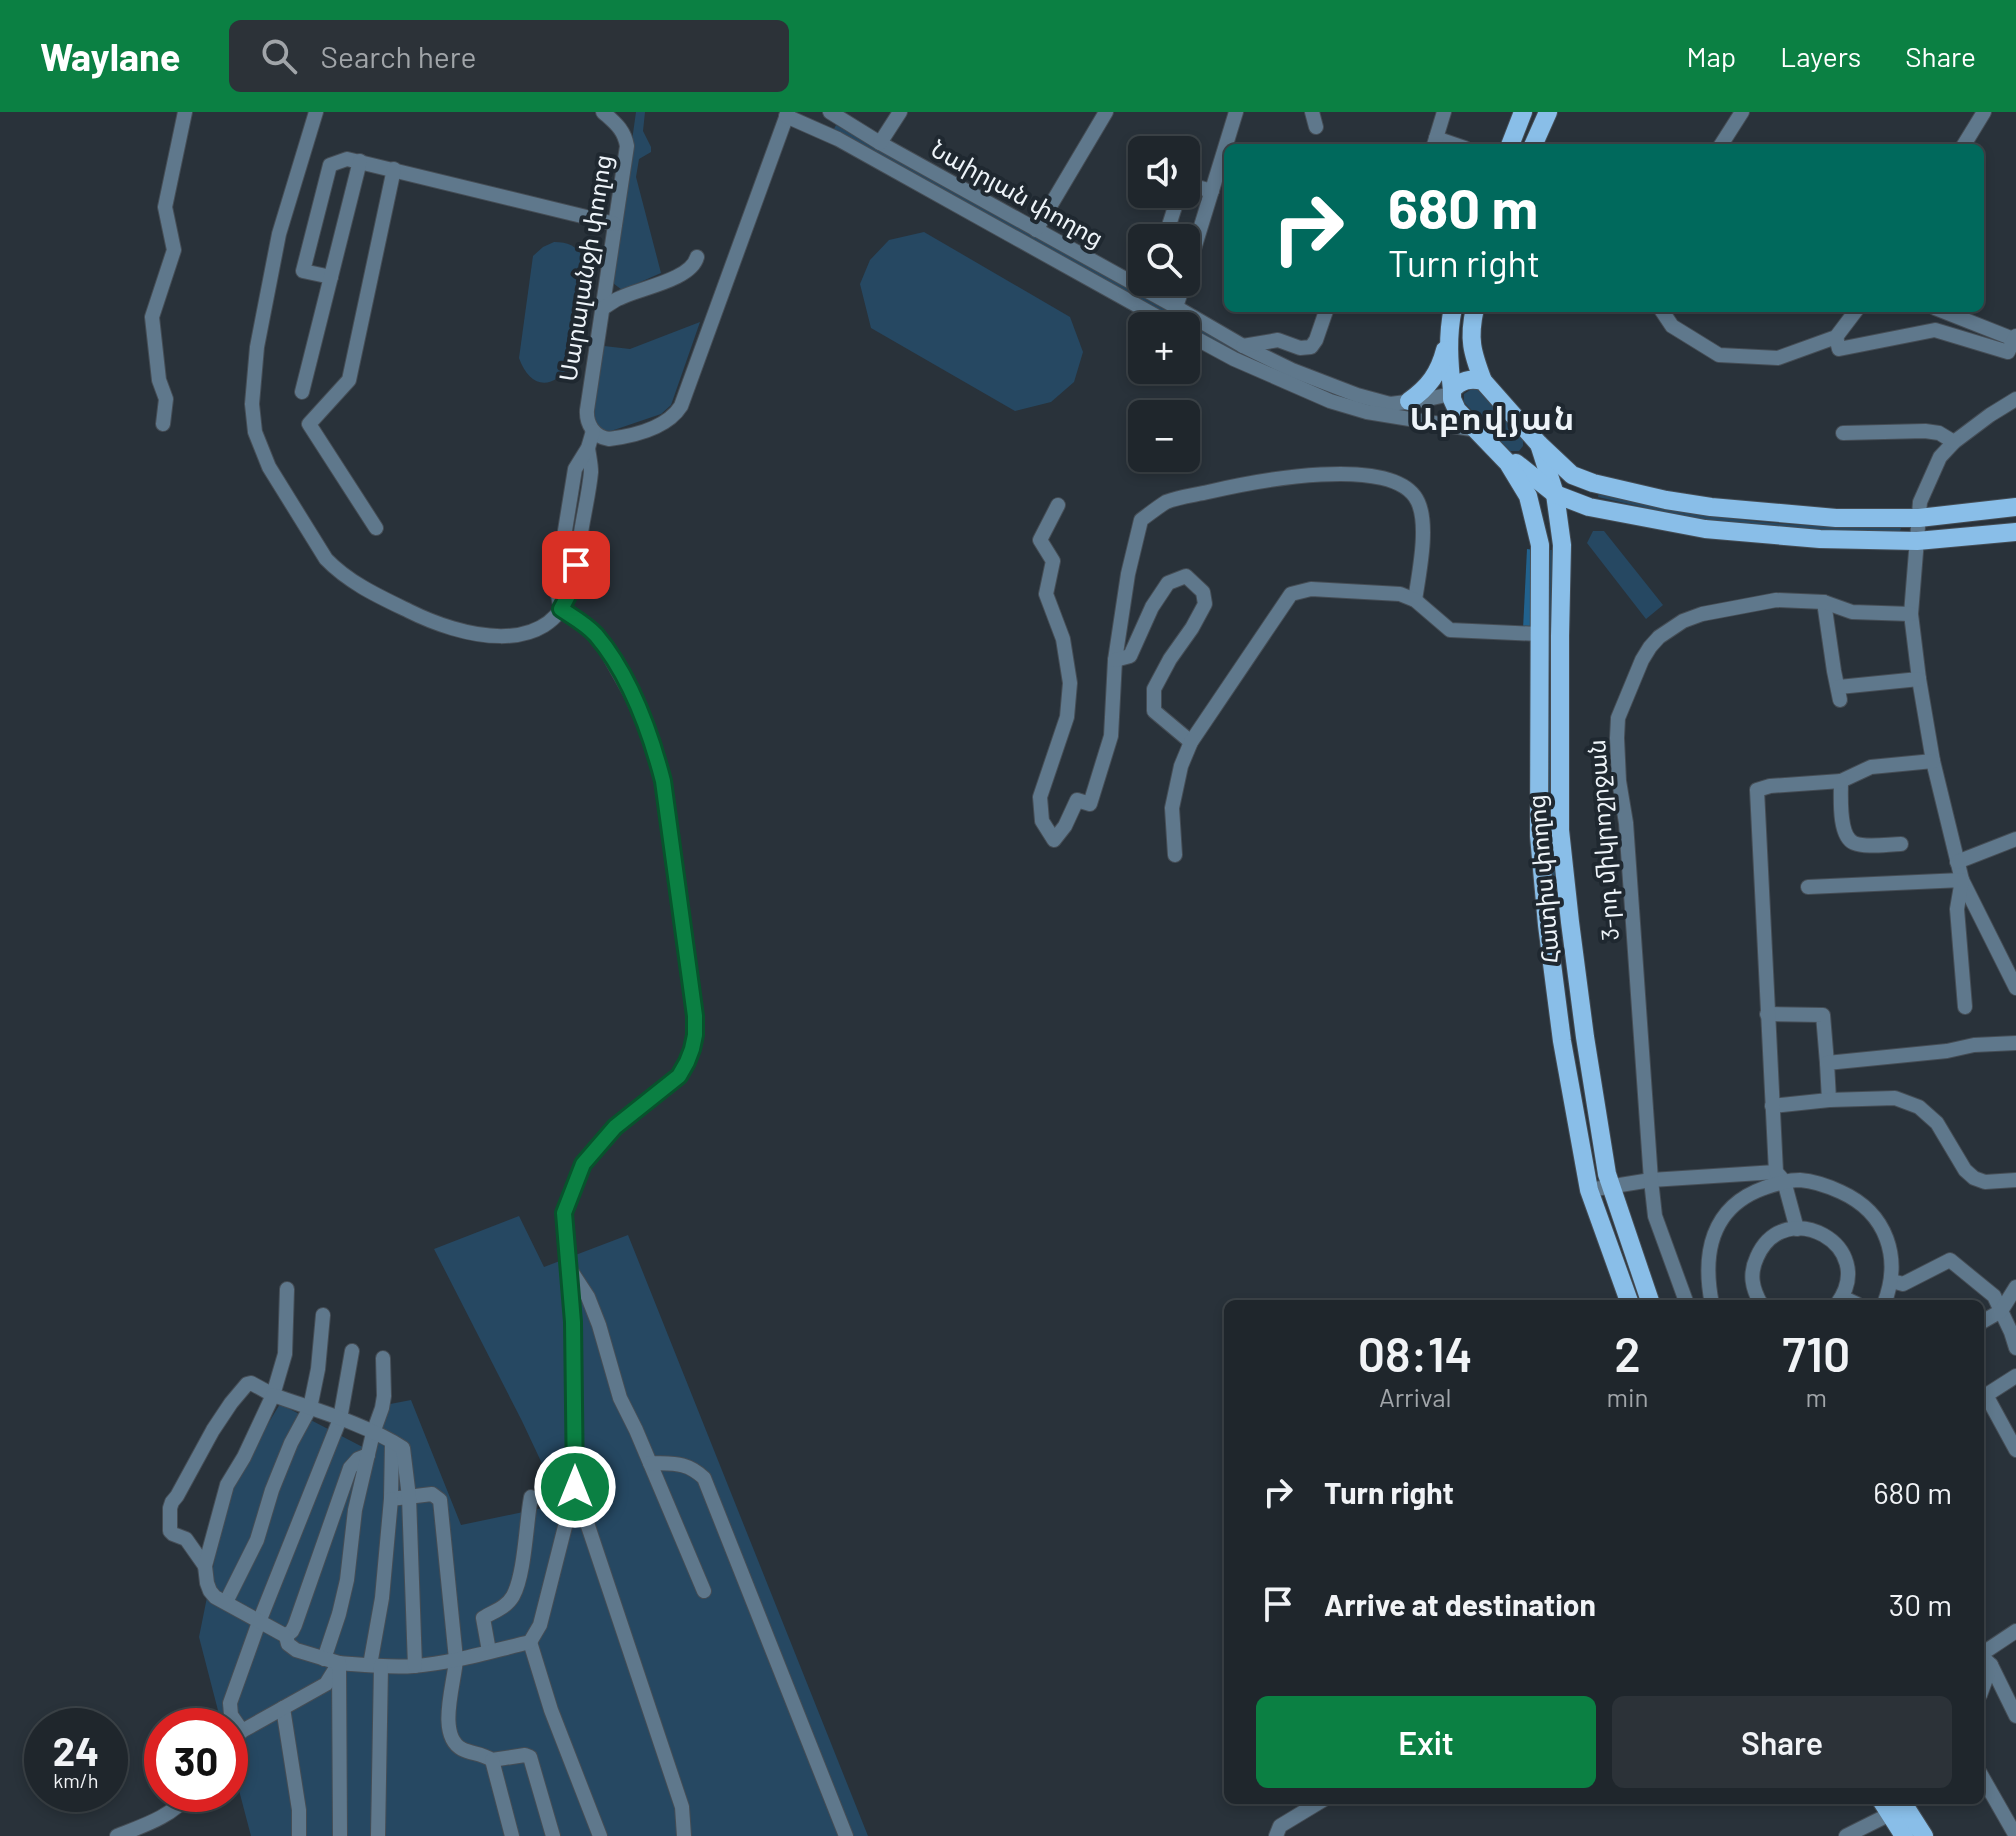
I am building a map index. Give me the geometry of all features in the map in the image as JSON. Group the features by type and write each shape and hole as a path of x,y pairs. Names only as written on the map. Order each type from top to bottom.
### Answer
{"main road":[{"path":"1511,144 1523,112"},
{"path":"1534,144 1548,112"},
{"path":"1409,401 1430,384 1441,367 1452,312"},
{"path":"1474,312 1471,352 1483,381 1572,475 1593,483 1711,507 1836,518 1919,518 2016,507"},
{"path":"1449,335 1452,399 1457,410 1512,463 1555,494 1589,507 1705,529 1820,539 1917,541 2016,532"},
{"path":"1452,392 1464,380 1483,381"},
{"path":"1512,463 1526,459 1537,441"},
{"name":"Հատիս փողոց","path":"1537,441 1555,494 1562,545 1560,830 1585,1037 1610,1186 1650,1300"},
{"name":"Հատիս փողոց","path":"1512,463 1528,496 1540,545 1539,836 1562,1041 1589,1190 1629,1300"},
{"path":"1891,1805 1904,1836"},
{"path":"1891,1805 1924,1836"}],"street":[{"path":"163,424 166,399 159,380 152,317 174,250 165,207 185,112"},
{"path":"316,112 279,234 257,347 252,420 260,446 269,467 332,565 364,587 438,624 464,632 508,636 542,627 561,609 572,585 591,471 588,448 596,434 604,439 614,439 657,425 669,420 681,406 787,114"},
{"name":"Սարալանջի փողոց","path":"596,434 586,417 627,146 621,127 603,112"},
{"name":"Նաիրյան փողոց","path":"830,112 1243,346 1292,370 1390,404 1452,392"},
{"path":"880,143 900,112"},
{"path":"1036,230 1106,112"},
{"path":"1226,144 1236,112"},
{"path":"1434,143 1444,112"},
{"path":"1722,144 1742,112"},
{"path":"1964,144 1984,112"},
{"name":"Նաիրյան փողոց","path":"787,114 838,139 1149,312"},
{"path":"1200,227 1224,152"},
{"path":"331,277 303,271 330,165 347,159 615,224"},
{"path":"302,392 360,161"},
{"path":"376,528 309,424 349,380 394,169"},
{"path":"1200,188 1212,191"},
{"path":"603,308 618,298 681,275 693,266 697,257"},
{"path":"1176,307 1179,296"},
{"path":"1243,346 1278,340 1300,348 1311,347 1326,312"},
{"path":"1663,312 1672,326 1719,355 1778,358 1836,337 1855,312"},
{"path":"1836,337 1839,349 1935,330 2008,352 2015,339 1945,312"},
{"path":"1200,341 1330,401 1367,412 1477,430"},
{"path":"2016,399 1954,442 1940,457 1920,502 1911,614 1933,761 1962,880 2016,988"},
{"path":"1843,433 1925,431 1939,433 1954,442"},
{"path":"1058,505 1040,540 1053,561 1046,594 1063,639 1070,683 1067,717 1040,797 1042,821 1054,840 1065,826 1077,800 1090,804 1111,736 1115,660 1128,574 1141,520 1168,502 1253,482 1351,473 1401,483 1418,501 1424,528 1415,600"},
{"path":"1115,660 1130,656 1152,607 1168,583 1186,576 1203,592 1205,604 1154,689 1154,711 1191,742"},
{"path":"1175,855 1172,808 1181,766 1191,742 1291,594 1311,589 1400,594 1415,600 1450,630 1538,634"},
{"name":"3-րդ միկրոշրջան","path":"1686,1300 1655,1216 1626,823 1619,781 1618,718 1650,647 1683,621 1702,614 1776,600 1824,602 1852,612 1911,614"},
{"path":"1824,602 1839,694 1919,679"},
{"path":"415,1666 409,1497 403,1448 340,1419 247,1384 213,1430 170,1508 170,1531 186,1539 205,1566 210,1591 215,1597 286,1636 288,1644 296,1650 324,1659 375,1666 415,1666 530,1642 540,1625 575,1487 573,1322 564,1213 583,1164 615,1127 679,1076 695,1035 670,824 653,744 631,694 604,646 588,628 561,609"},
{"path":"1797,1229 1780,1177 1772,1106 1757,790 1770,786 1841,781 1871,767 1933,761"},
{"path":"1841,781 1841,813 1846,836 1851,842 1859,845 1901,844"},
{"path":"1957,862 2016,839"},
{"path":"1808,887 1962,880"},
{"path":"1962,880 1957,909 1965,1007"},
{"path":"1767,1014 1823,1015 1829,1100"},
{"path":"1827,1063 1947,1051 1974,1045 2016,1043"},
{"path":"1772,1106 1895,1098 1919,1107 1937,1123 1965,1170 1974,1178 1985,1182 2016,1180"},
{"path":"1589,1190 1651,1180 1780,1177 1817,1182 1849,1195 1865,1206 1878,1221 1888,1240 1891,1260 1892,1281 1885,1300"},
{"path":"1712,1300 1707,1259 1713,1236 1742,1199 1780,1177"},
{"path":"1758,1300 1752,1276 1760,1250 1777,1233 1812,1229 1836,1243 1842,1251 1848,1271 1840,1300"},
{"path":"1892,1281 1903,1284 1950,1260 1994,1296 2016,1348"},
{"path":"569,1268 588,1297 620,1398 704,1591"},
{"path":"1984,1321 2001,1311 2016,1287"},
{"path":"205,1566 227,1485 273,1395 285,1354 287,1289"},
{"path":"226,1602 257,1540 272,1490 291,1443 310,1408 318,1369 323,1315"},
{"path":"230,1708 259,1622 340,1419 352,1351"},
{"path":"324,1659 342,1602 355,1510 382,1408 383,1358"},
{"path":"1984,1396 2016,1375"},
{"path":"1984,1399 2016,1450"},
{"path":"378,1836 375,1666 391,1499 392,1442"},
{"path":"286,1636 295,1625 350,1468 358,1459 368,1455"},
{"path":"650,1463 679,1464 694,1469 704,1478 846,1836"},
{"path":"575,1487 682,1807 684,1836"},
{"path":"391,1499 432,1494 440,1500 456,1659 447,1713 449,1727 458,1746 492,1760 530,1757 553,1836"},
{"path":"489,1651 483,1618 501,1609 512,1596 519,1576 531,1497"},
{"path":"2016,1631 1984,1659 2016,1716"},
{"path":"530,1642 551,1710 600,1836"},
{"path":"248,1728 326,1684 339,1663"},
{"path":"339,1663 340,1836"},
{"path":"283,1708 299,1810 299,1836"},
{"path":"492,1760 512,1836"},
{"path":"1984,1780 2014,1835"},
{"path":"1278,1831 1317,1804"},
{"path":"1846,1836 1891,1805"},
{"path":"117,1836 168,1812"}],"shaded area":[{"path":"636,112 645,112 643,131 651,152 639,159 636,177 661,273 622,290 613,283 614,269"},
{"path":"836,125 1128,289 1128,293 834,129"},
{"path":"924,232 1070,317 1083,352 1074,382 1051,402 1015,411 871,328 860,284 870,260 889,240"},
{"path":"554,242 574,247 586,263 571,363 557,378 542,383 529,376 519,358 533,256"},
{"path":"1133,296 1140,296 1169,312 1161,312"},
{"path":"700,322 671,405 661,414 611,431 596,426 592,421 604,346 630,349"},
{"path":"1200,329 1233,348 1365,404 1340,399 1233,352 1200,334"},
{"path":"1473,388 1523,439 1519,451 1509,451 1464,402 1464,394"},
{"path":"1599,492 1743,520 1811,526 1901,528 1900,531 1833,531 1742,525 1598,497"},
{"path":"1593,531 1604,531 1663,605 1646,619 1587,543"},
{"path":"1527,549 1535,550 1532,629 1523,629"},
{"path":"1549,550 1553,550 1549,683 1554,876 1548,817 1545,685"},
{"path":"519,1216 544,1267 628,1235 868,1836 251,1836 245,1812 248,1812 248,1708 217,1708 199,1637 229,1488 280,1404 376,1454 385,1405 411,1400 461,1525 561,1504 434,1249"}],"district":[{"name":"Աբովյան","path":"1493,419"}],"route":[{"path":"575,1487 573,1322 564,1213 583,1164 615,1127 679,1076 695,1035 663,781 642,716 620,672 594,633 561,609 572,588 576,565"}]}
